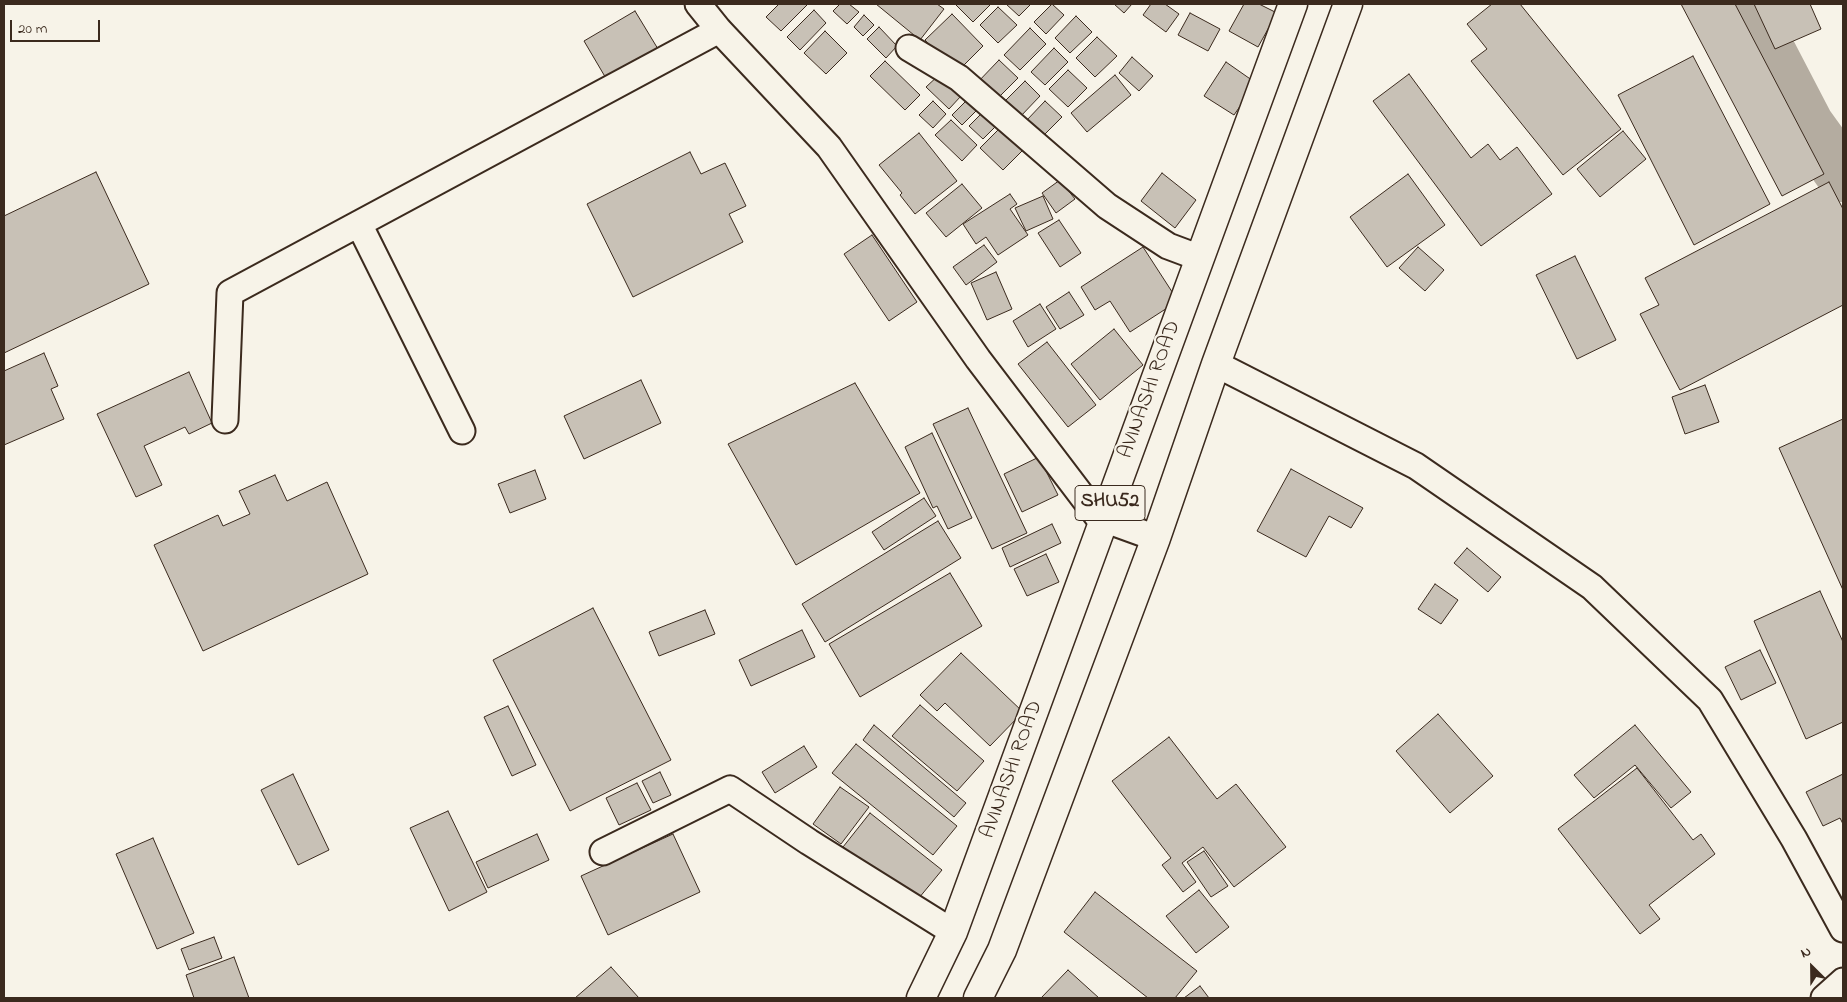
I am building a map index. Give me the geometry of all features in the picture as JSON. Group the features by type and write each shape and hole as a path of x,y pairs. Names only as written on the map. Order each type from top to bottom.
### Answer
{"main road":[{"name":"AVINASHI ROAD","path":"921,998 953,932 1293,4"},
{"name":"SHU52","path":"978,998 1002,950 1156,538 1216,364 1348,4"}],"street":[{"path":"698,4 719,30 829,147 978,359 1098,517 1156,538"},
{"path":"225,420 230,293 719,30"},
{"path":"909,48 959,78 1107,206 1168,246 1200,258"},
{"path":"359,224 462,431"},
{"path":"1216,364 1416,466 1592,587 1710,700 1794,839 1843,929"},
{"path":"603,852 730,789 809,842 953,932"},
{"path":"1824,998 1843,981"}],"building":[{"path":"779,4 808,4 781,31 766,17"},
{"path":"840,4 849,4 859,12 847,24 833,11"},
{"path":"876,4 937,4 944,9 920,40"},
{"path":"957,4 991,4 973,22"},
{"path":"1006,4 1031,4 1019,16"},
{"path":"1052,4 1064,15 1046,34 1034,22"},
{"path":"1114,4 1132,4 1124,13"},
{"path":"1151,4 1165,4 1179,14 1166,32 1143,15"},
{"path":"1244,4 1259,4 1277,13 1258,47 1229,31"},
{"path":"1492,4 1520,4 1621,129 1563,175 1471,61 1487,49 1467,24"},
{"path":"1681,4 1735,4 1824,174 1782,196"},
{"path":"1754,4 1810,4 1821,29 1775,49"},
{"path":"998,7 1017,25 998,43 980,25"},
{"path":"814,10 826,23 800,50 787,37"},
{"path":"635,11 658,49 607,80 584,41"},
{"path":"1190,13 1220,29 1208,51 1178,35"},
{"path":"952,14 983,46 956,73 925,40"},
{"path":"864,15 874,25 863,36 854,27"},
{"path":"1076,16 1092,32 1070,53 1055,38"},
{"path":"879,27 897,46 886,58 867,39"},
{"path":"1030,28 1046,44 1020,70 1004,55"},
{"path":"825,31 847,53 826,74 804,53"},
{"path":"1097,37 1117,56 1095,77 1076,58"},
{"path":"1054,48 1068,62 1045,85 1031,72"},
{"path":"1693,56 1770,204 1694,245 1618,95"},
{"path":"1132,57 1153,76 1139,91 1119,73"},
{"path":"999,60 1018,78 994,102 976,84"},
{"path":"885,61 920,95 905,110 870,76"},
{"path":"1226,62 1256,83 1234,115 1204,96"},
{"path":"1068,70 1087,88 1068,107 1049,89"},
{"path":"1409,74 1471,158 1488,144 1500,160 1517,147 1552,194 1481,246 1373,101"},
{"path":"939,75 961,96 949,109 926,87"},
{"path":"1115,75 1131,95 1087,132 1071,113"},
{"path":"1025,81 1040,96 1019,118 1003,103"},
{"path":"967,100 977,110 962,125 952,115"},
{"path":"933,101 946,114 933,128 919,115"},
{"path":"1045,101 1062,117 1042,137 1026,121"},
{"path":"984,111 998,124 983,139 969,126"},
{"path":"951,120 977,145 962,161 935,135"},
{"path":"1001,127 1024,149 1003,170 980,148"},
{"path":"1623,131 1646,159 1600,197 1577,169"},
{"path":"919,133 957,181 915,214 900,195 902,193 879,165"},
{"path":"690,152 701,174 725,163 746,206 729,214 743,242 633,297 587,204"},
{"path":"96,172 149,284 4,353 4,216"},
{"path":"1162,173 1196,200 1175,228 1141,201"},
{"path":"1408,174 1445,225 1387,267 1350,217"},
{"path":"1060,180 1075,199 1056,213 1042,193"},
{"path":"1829,182 1843,209 1843,305 1680,390 1640,314 1659,305 1645,278"},
{"path":"962,184 982,208 946,237 926,213"},
{"path":"1010,194 1017,204 1010,209 1028,235 998,255 986,237 976,244 963,224"},
{"path":"1043,196 1053,219 1026,231 1015,208"},
{"path":"1059,220 1081,253 1060,267 1038,233"},
{"path":"872,235 917,302 889,321 844,254"},
{"path":"984,245 997,262 966,285 953,267"},
{"path":"1143,247 1178,301 1130,332 1110,301 1095,310 1081,287"},
{"path":"1418,247 1444,270 1425,291 1399,268"},
{"path":"1575,256 1616,340 1577,359 1536,275"},
{"path":"996,272 1012,309 987,320 971,283"},
{"path":"1069,292 1084,315 1060,329 1046,307"},
{"path":"1040,304 1056,329 1028,347 1013,321"},
{"path":"1114,329 1143,365 1100,400 1071,364"},
{"path":"1047,342 1096,405 1068,427 1018,364"},
{"path":"44,353 58,386 51,389 64,419 4,445 4,371"},
{"path":"189,372 212,423 189,434 185,427 144,446 162,485 136,497 97,414"},
{"path":"641,380 661,423 584,459 564,416"},
{"path":"855,383 920,493 796,565 728,444"},
{"path":"1705,385 1719,422 1685,434 1672,397"},
{"path":"968,408 1027,533 992,549 933,424"},
{"path":"1843,419 1843,590 1779,448"},
{"path":"932,433 972,518 948,529 937,506 933,508 905,447"},
{"path":"1039,457 1058,495 1022,512 1004,474"},
{"path":"1291,469 1363,508 1351,528 1329,516 1306,557 1257,531"},
{"path":"535,470 546,499 510,513 498,484"},
{"path":"275,475 287,501 327,482 368,574 203,651 154,545 218,515 223,526 250,514 239,491"},
{"path":"924,498 936,516 884,550 872,532"},
{"path":"938,521 961,558 825,642 802,604"},
{"path":"1052,524 1061,543 1010,567 1002,548"},
{"path":"1467,548 1501,577 1488,592 1454,563"},
{"path":"1046,554 1059,582 1027,596 1014,569"},
{"path":"950,573 982,626 860,697 829,644"},
{"path":"1435,584 1458,600 1441,624 1418,609"},
{"path":"1820,591 1843,642 1843,722 1806,739 1754,621"},
{"path":"593,608 671,760 570,811 493,660"},
{"path":"705,610 715,634 659,656 649,632"},
{"path":"802,630 815,657 751,686 739,660"},
{"path":"1760,650 1776,683 1741,700 1725,667"},
{"path":"961,653 1023,712 990,746 945,703 937,711 920,695"},
{"path":"920,705 984,761 957,791 892,736"},
{"path":"508,706 536,765 512,776 484,717"},
{"path":"1438,714 1493,776 1450,813 1396,751"},
{"path":"874,725 966,803 954,817 863,740"},
{"path":"1635,725 1691,792 1671,808 1635,765 1594,798 1574,775"},
{"path":"1169,737 1217,799 1236,784 1286,847 1234,887 1203,847 1182,863 1196,882 1183,892 1162,865 1171,858 1112,781"},
{"path":"856,744 957,826 933,855 832,773"},
{"path":"804,746 817,767 775,793 762,772"},
{"path":"1637,768 1693,840 1701,834 1715,854 1649,905 1660,919 1640,934 1558,829"},
{"path":"660,772 671,795 653,803 642,781"},
{"path":"293,774 329,850 298,865 261,790"},
{"path":"1843,774 1843,824 1840,818 1823,826 1806,792"},
{"path":"637,783 651,810 619,825 606,798"},
{"path":"840,787 869,807 841,844 813,824"},
{"path":"448,811 487,892 449,911 410,828"},
{"path":"870,813 942,870 914,904 843,847"},
{"path":"537,834 549,860 488,888 476,862"},
{"path":"673,834 700,892 608,935 581,876"},
{"path":"153,838 194,933 157,949 116,854"},
{"path":"1204,851 1228,886 1211,897 1187,862"},
{"path":"1199,890 1229,927 1196,953 1166,916"},
{"path":"1095,892 1197,971 1175,998 1148,998 1064,932"},
{"path":"214,937 222,958 189,970 181,949"},
{"path":"234,957 249,998 194,998 186,975"},
{"path":"611,967 639,998 575,998"},
{"path":"1068,970 1099,998 1041,998"},
{"path":"1200,986 1209,998 1184,998"}],"waterway":[{"path":"1744,4 1807,125 1843,175"}]}
